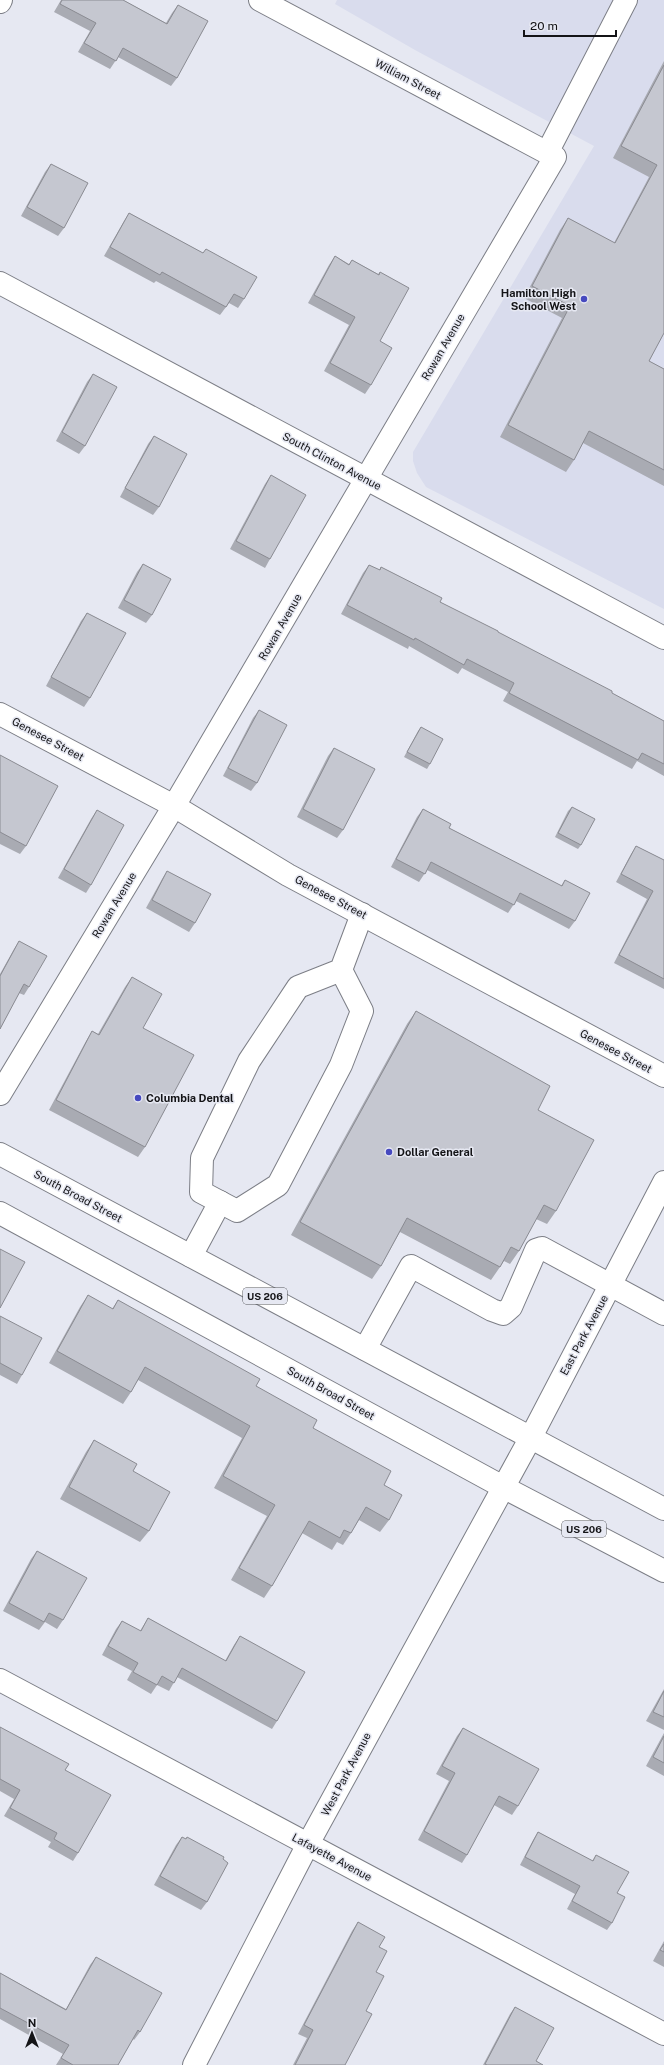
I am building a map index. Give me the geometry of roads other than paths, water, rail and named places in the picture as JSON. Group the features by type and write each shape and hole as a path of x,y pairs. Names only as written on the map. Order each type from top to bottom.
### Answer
{"street":[{"name":"William Street","path":"260,0 551,155"},
{"name":"Rowan Avenue","path":"0,1094 174,806 366,479 551,155 626,0"},
{"name":"South Clinton Avenue","path":"0,283 664,638"},
{"name":"Genesee Street","path":"0,714 174,806 288,875 664,1076"},
{"path":"340,970 362,1011 337,1072 278,1185 237,1211 201,1192 202,1158 249,1061 298,987 340,970 362,914"},
{"name":"South Broad Street","path":"0,1154 664,1509"},
{"name":"East Park Avenue","path":"503,1487 664,1182"},
{"path":"191,1256 220,1202"},
{"name":"South Broad Street","path":"0,1213 503,1487 664,1572"},
{"path":"365,1349 411,1266 492,1310 503,1314 510,1308 536,1250 542,1248 664,1314"},
{"name":"West Park Avenue","path":"194,2065 308,1844 503,1487"},
{"name":"Lafayette Avenue","path":"0,1680 664,2034"}],"place":[{"name":"Hamilton High School West","path":"584,299"},
{"name":"Columbia Dental","path":"138,1098"},
{"name":"Dollar General","path":"389,1152"}]}
